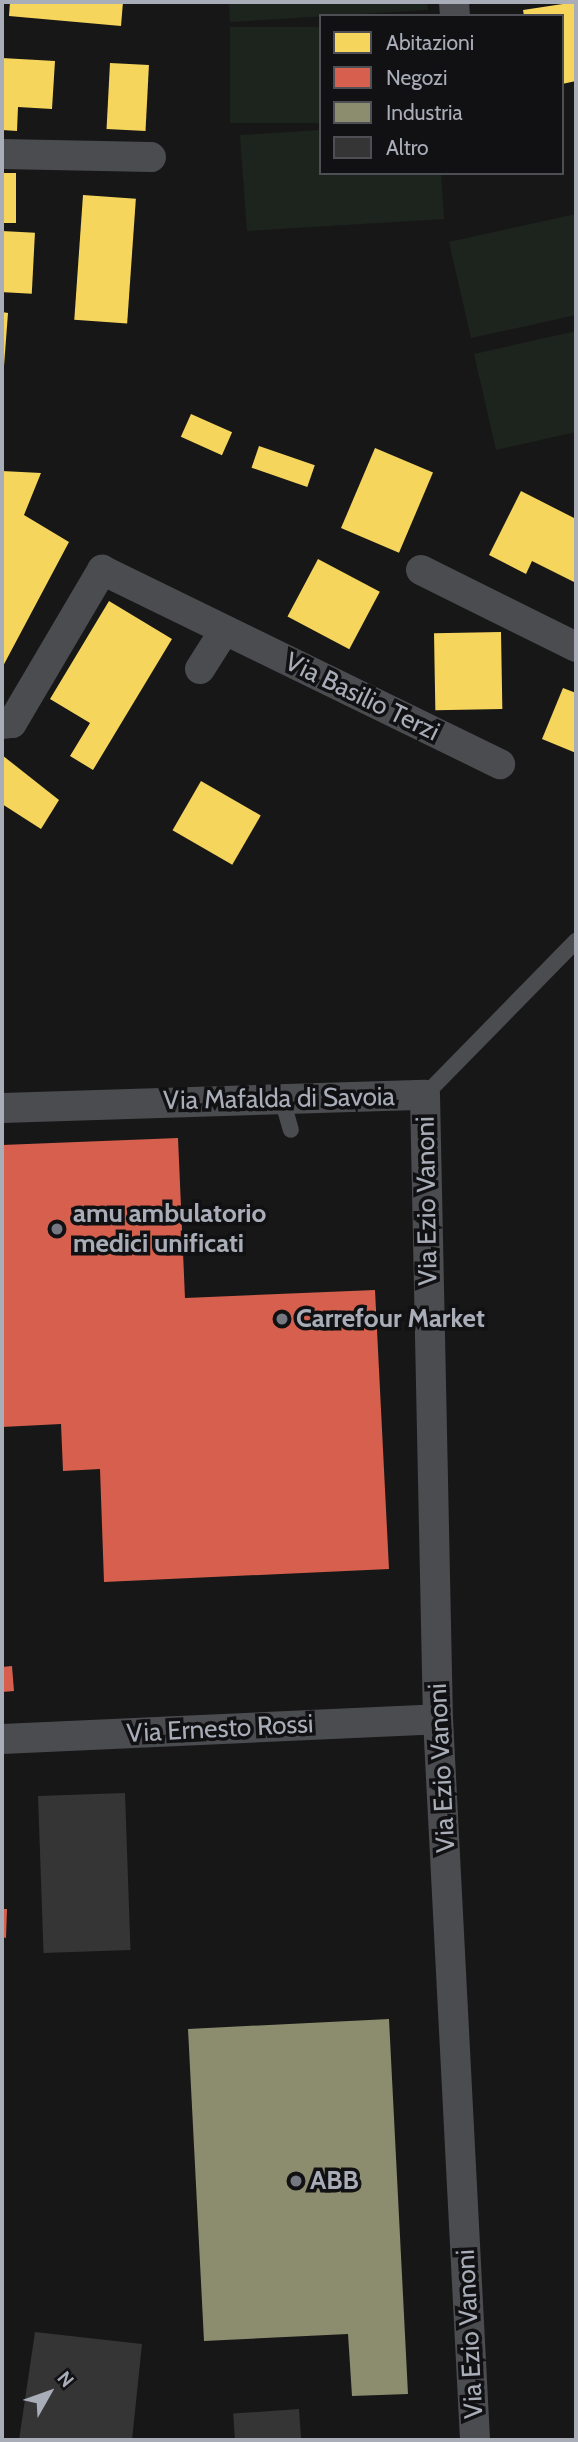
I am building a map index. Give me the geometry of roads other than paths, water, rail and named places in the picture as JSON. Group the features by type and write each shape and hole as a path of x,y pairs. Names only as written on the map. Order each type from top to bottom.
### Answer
{"street":[{"path":"2,154 151,157"},
{"name":"Via Basilio Terzi","path":"2,724 12,723 102,570 500,764"},
{"path":"421,570 576,648"},
{"path":"200,669 223,631"},
{"name":"Via Mafalda di Savoia","path":"2,1108 425,1094"},
{"name":"Via Ezio Vanoni","path":"425,1094 438,1719 475,2440"},
{"name":"Via Ernesto Rossi","path":"2,1739 438,1719"}],"lane":[{"name":"Via Mafalda di Savoia","path":"425,1094 576,941"},
{"path":"282,1099 291,1130"}],"place":[{"name":"amu ambulatorio medici unificati","path":"57,1229"},
{"name":"Carrefour Market","path":"282,1319"},
{"name":"ABB","path":"296,2181"}]}
